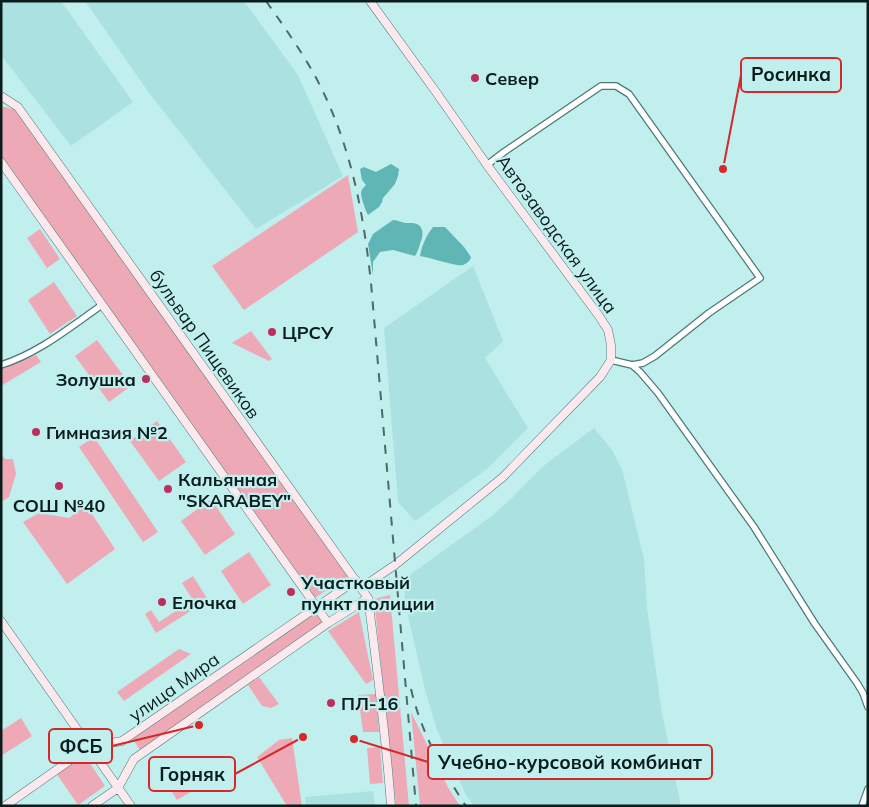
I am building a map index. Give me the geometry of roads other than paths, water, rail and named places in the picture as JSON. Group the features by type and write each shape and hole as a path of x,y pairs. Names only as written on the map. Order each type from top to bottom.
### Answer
{"main road":[{"name":"Автозаводская улица","path":"370,1 487,165 599,316 608,330 611,360"},
{"name":"бульвар Пищевиков","path":"1,96 18,106 368,598"},
{"path":"1,104 18,106"},
{"path":"1,162 328,623"},
{"path":"358,584 406,556 503,477 600,378 611,360"},
{"name":"улица Мира","path":"5,806 89,747 122,741 316,607 358,584"},
{"path":"368,598 382,705 391,806"},
{"name":"улица Мира","path":"92,806 118,788 134,759 328,623 368,598"},
{"path":"1,622 131,806"}],"street":[{"path":"487,165 601,86 616,86 629,94 760,278 708,313 655,356 642,363 632,365 611,360"},
{"path":"1,365 17,360 37,350 102,305"},
{"path":"632,365 658,392 754,527 815,624 857,682 868,707"},
{"path":"862,806 868,789"}],"railway":[{"path":"266,1 314,74 337,124 353,176 364,228 371,283 416,806"},
{"path":"411,689 420,720 433,750 466,806"}],"place":[{"name":"Север","path":"475,78"},
{"name":"Росинка","path":"723,169"},
{"name":"ЦРСУ","path":"272,332"},
{"name":"Золушка","path":"146,379"},
{"name":"Гимназия №2","path":"36,432"},
{"name":"СОШ №40","path":"59,486"},
{"name":"Кальянная \"SKARABEY\"","path":"168,489"},
{"name":"Участковый пункт полиции","path":"291,592"},
{"name":"Елочка","path":"162,602"},
{"name":"ПЛ-16","path":"331,703"},
{"name":"ФСБ","path":"199,725"},
{"name":"Горняк","path":"303,737"},
{"name":"Учебно-курсовой комбинат","path":"354,739"}]}
